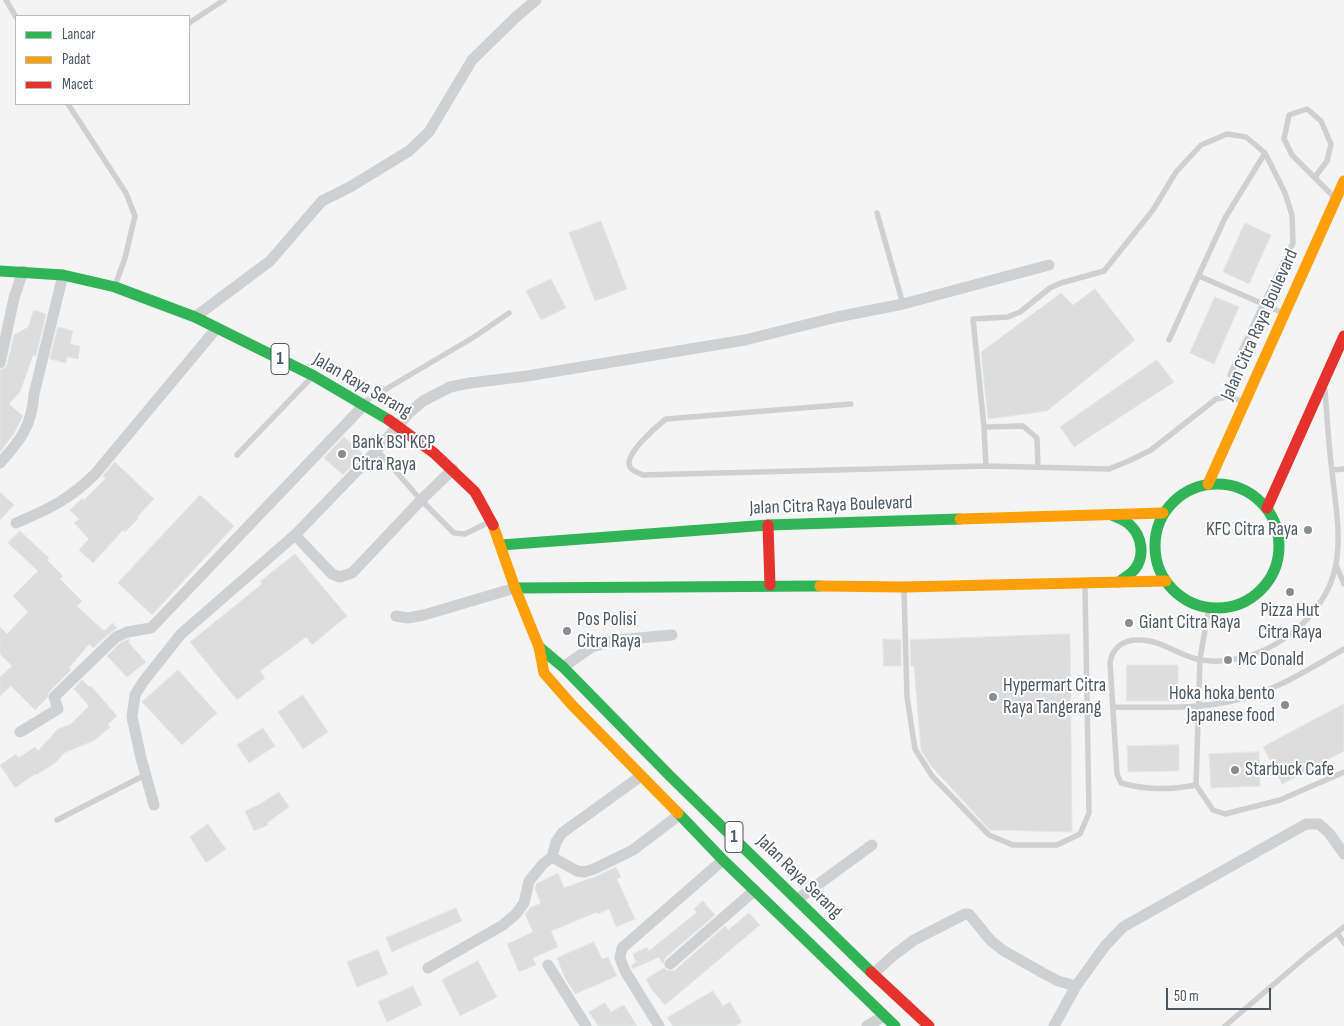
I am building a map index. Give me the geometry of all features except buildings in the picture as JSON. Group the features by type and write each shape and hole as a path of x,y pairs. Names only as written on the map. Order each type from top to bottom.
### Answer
{"main road":[{"name":"Jalan Citra Raya Boulevard","path":"1208,484 1344,181"},
{"name":"Jalan Raya Serang","path":"0,271 63,275 115,287 195,317 314,376 398,425 434,453 475,492 491,521 539,647 544,673 572,705 723,860 895,1026"},
{"path":"1267,508 1344,336"},
{"path":"1208,484 1230,484 1250,493 1267,508 1276,525 1279,545 1277,565 1268,582 1254,596 1236,605 1217,608 1197,605 1180,596 1166,581 1158,565 1154,548 1156,530 1163,513 1182,494 1190,489 1208,484"},
{"name":"Jalan Citra Raya Boulevard","path":"501,545 768,525 1163,513"},
{"path":"1112,515 1129,522 1139,538 1142,554 1134,568 1119,582"},
{"path":"768,525 770,585"},
{"path":"515,588 770,585 904,587 1166,581"},
{"name":"Jalan Raya Serang","path":"539,647 563,667 670,777 929,1026"}],"street":[{"path":"195,317 270,261 322,201 409,151 429,132 472,60 536,0"},
{"path":"154,805 132,717 135,695 143,682 181,634 295,535 377,450 398,425 423,401 450,388 744,340 903,304 1049,265"},
{"path":"0,363 14,298 23,271"},
{"path":"0,463 21,438 33,411 34,394 63,275"},
{"path":"16,523 63,501 81,489 216,329"},
{"path":"20,732 58,709 54,697 116,637 127,632 152,628 363,404"},
{"path":"295,535 332,574 340,577 352,573 452,470"},
{"path":"396,616 407,618 424,615 515,588"},
{"path":"563,667 592,647 608,642 672,635"},
{"path":"428,968 503,924 516,914 524,903 529,881 543,864 552,858 556,842 562,833 641,776"},
{"path":"552,858 577,871 594,870 634,850 679,815"},
{"path":"1054,1026 1076,986 1105,946 1123,927 1306,824 1319,824 1329,833 1344,854"},
{"path":"798,899 872,845"},
{"path":"659,1026 625,971 620,958 622,948 723,860"},
{"path":"670,964 755,890"},
{"path":"873,974 914,940 965,914 969,914 991,941 1004,950 1043,974 1076,986"},
{"path":"548,965 586,1026"},
{"path":"867,1026 884,1016"}],"lane":[{"path":"6,0 15,15"},
{"path":"190,21 224,0"},
{"path":"69,105 126,192 135,216 125,258 115,287"},
{"path":"1315,177 1327,161 1332,144 1321,121 1308,109 1290,115 1284,139 1292,155 1336,198"},
{"path":"986,466 973,319 1008,317 1020,312 1050,288 1104,270 1154,210 1176,172 1201,145 1227,134 1246,137 1265,153 1285,193 1292,215 1293,242 1230,375"},
{"path":"1169,340 1225,218 1265,153"},
{"path":"877,213 903,304"},
{"path":"1199,276 1284,313"},
{"path":"363,404 474,337 509,313"},
{"path":"237,455 314,376"},
{"path":"1196,786 1137,788 1122,783 1117,774 1110,662 1112,652 1120,644 1139,640 1161,644 1177,653 1200,660 1223,661 1258,653 1290,635 1317,610 1331,583 1336,565 1336,518 1325,380"},
{"path":"851,404 666,418 647,435 634,451 628,460 629,466 643,475 986,466 1109,469 1151,450 1216,399 1227,397 1245,401"},
{"path":"984,427 1023,426 1031,431 1037,438 1038,466"},
{"path":"377,450 421,500 454,532 464,534 491,521"},
{"path":"1332,470 1344,469"},
{"path":"1336,565 1342,573 1344,584"},
{"path":"904,587 907,697 915,749 932,776 989,836 1013,845 1057,845 1080,834 1089,812 1085,583"},
{"path":"1209,607 1200,660 1196,786 1213,810 1224,814 1280,800 1344,772"},
{"path":"1113,707 1199,705 1240,699 1266,690 1344,649"},
{"path":"57,820 145,775"},
{"path":"1226,1026 1308,954 1344,927"},
{"path":"1336,933 1344,943"}],"traffic: fast":[{"path":"0,271 63,275 115,287 195,317 314,376 389,420"},
{"path":"1217,484 1241,489 1261,502 1274,522 1279,546 1274,570 1261,590 1241,603 1217,608 1193,603 1173,590 1160,570 1155,546 1160,522 1173,502 1193,489 1217,484"},
{"path":"1112,515 1130,525 1137,535 1141,546 1138,564 1133,571 1119,582"},
{"path":"501,545 768,525 960,519"},
{"path":"515,588 820,586"},
{"path":"539,647 563,667 671,777 871,972"},
{"path":"678,813 723,860 895,1026"}],"traffic: slow":[{"path":"1208,484 1344,181"},
{"path":"960,519 1163,513"},
{"path":"493,525 515,588 539,647 544,673 572,705 678,813"},
{"path":"820,586 904,587 1166,581"}],"traffic: jam":[{"path":"1267,508 1344,336"},
{"path":"389,420 434,453 475,492 493,525"},
{"path":"768,525 770,585"},
{"path":"871,972 929,1026"}],"place":[{"name":"Bank BSI KCP Citra Raya","path":"342,454"},
{"name":"KFC Citra Raya","path":"1308,530"},
{"name":"Pizza Hut Citra Raya","path":"1290,592"},
{"name":"Giant Citra Raya","path":"1129,623"},
{"name":"Pos Polisi Citra Raya","path":"567,631"},
{"name":"Mc Donald","path":"1228,660"},
{"name":"Hypermart Citra Raya Tangerang","path":"993,697"},
{"name":"Hoka hoka bento Japanese food","path":"1285,705"},
{"name":"Starbuck Cafe","path":"1235,770"}]}
